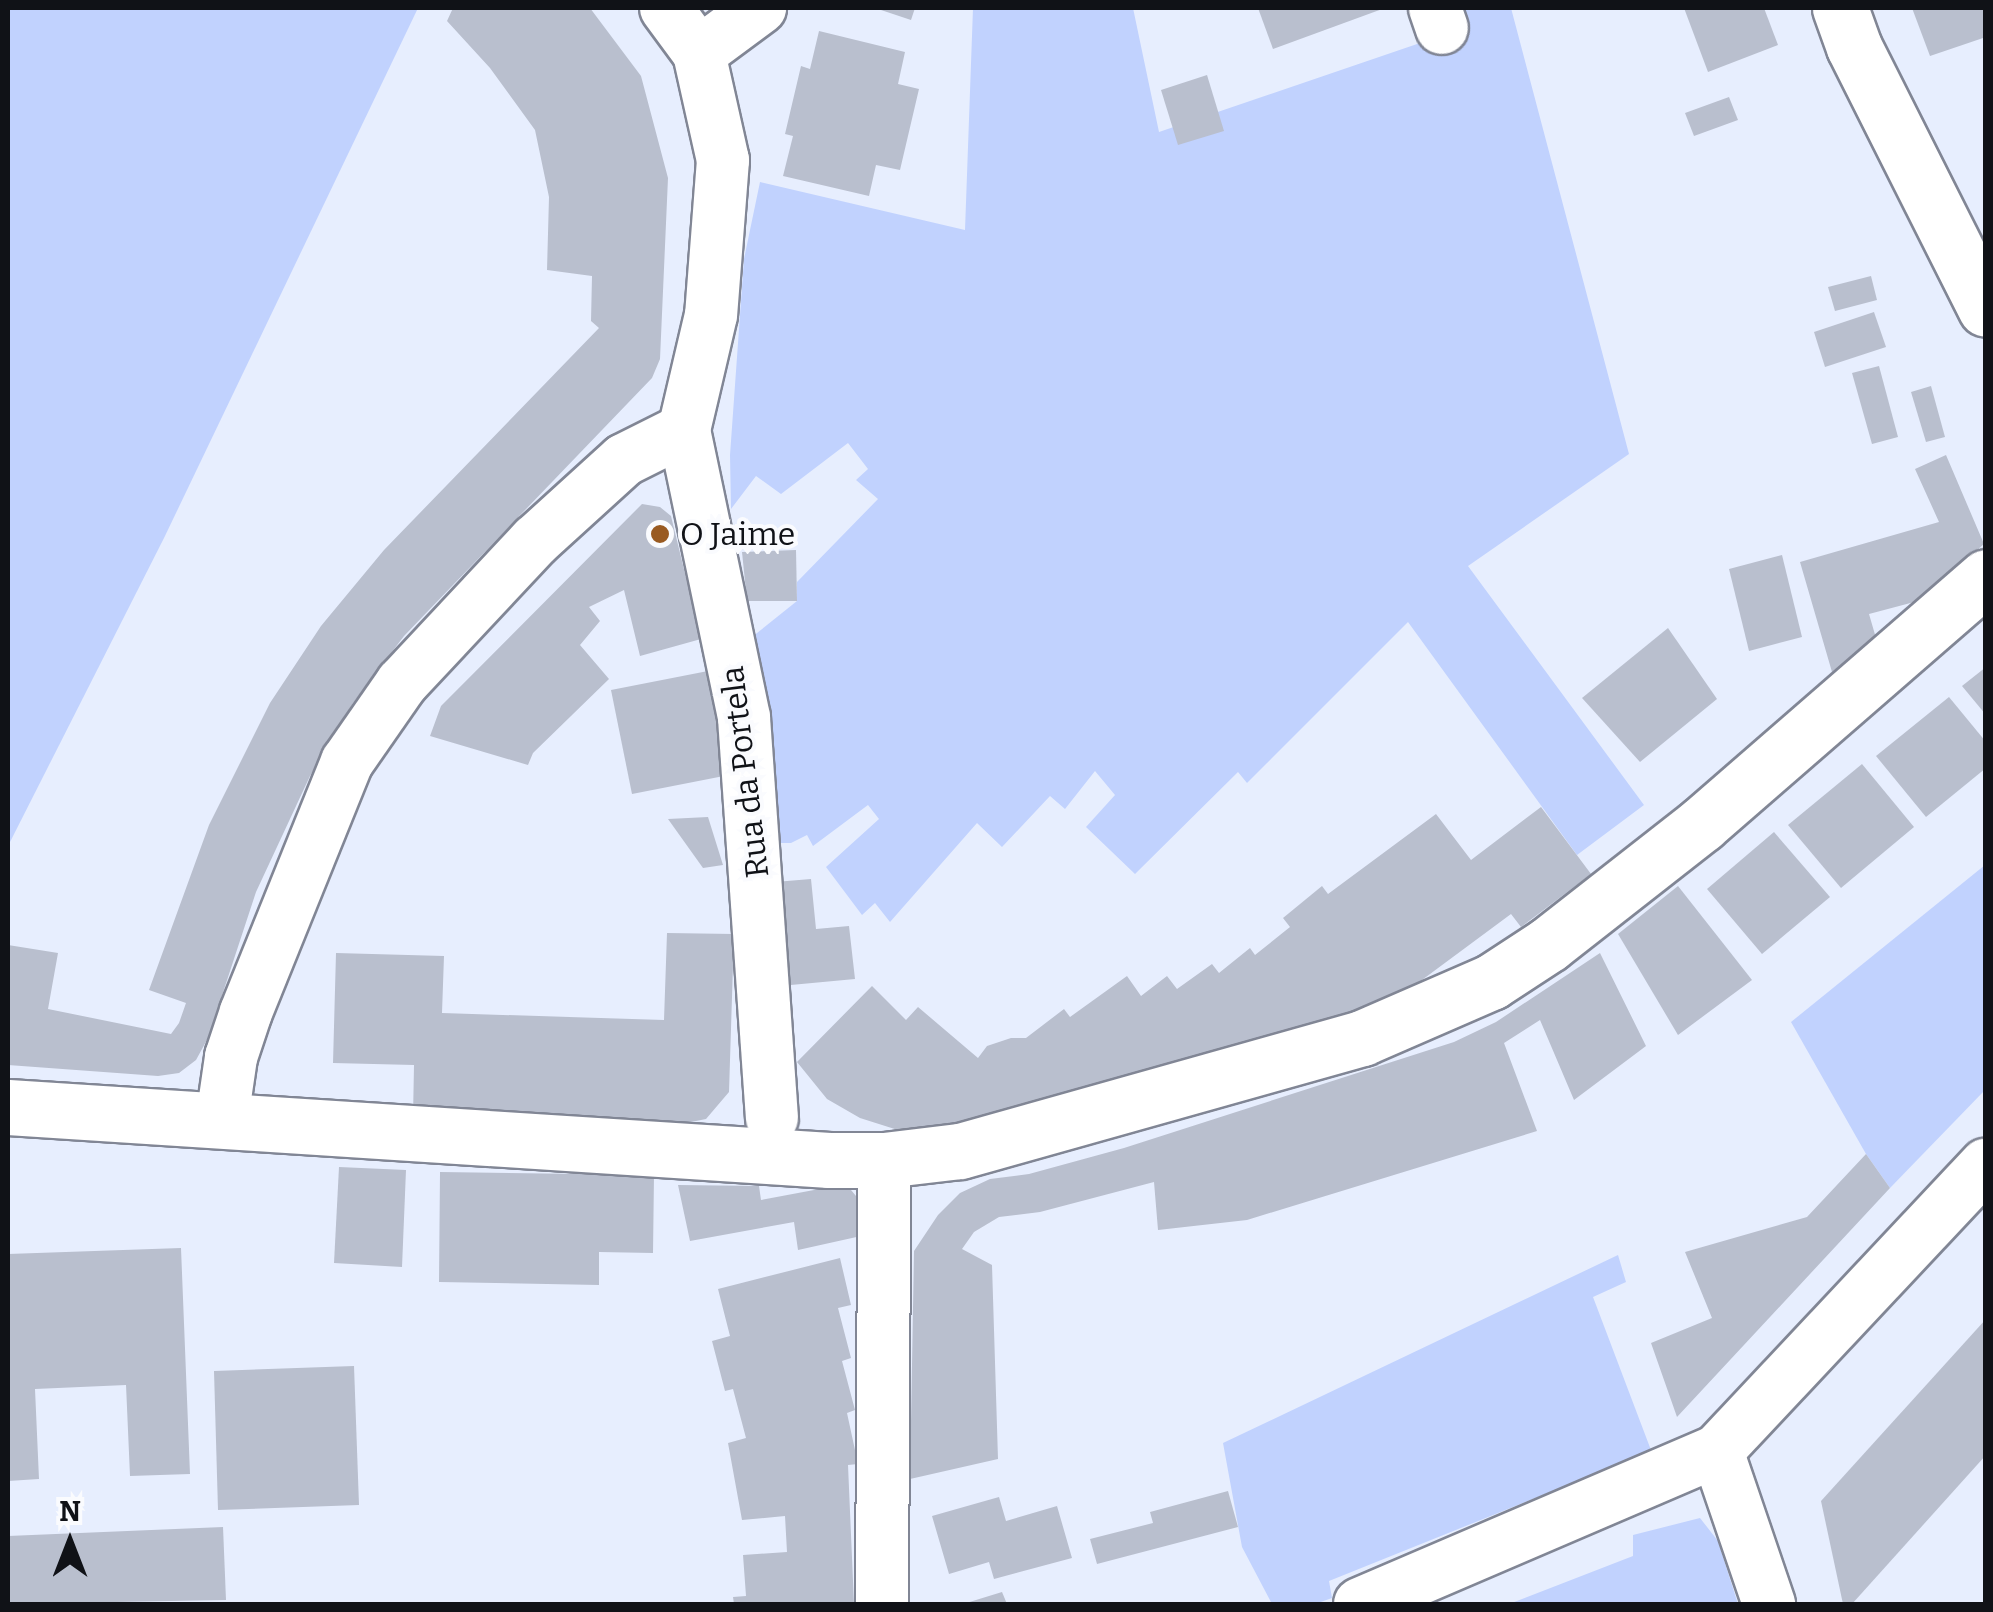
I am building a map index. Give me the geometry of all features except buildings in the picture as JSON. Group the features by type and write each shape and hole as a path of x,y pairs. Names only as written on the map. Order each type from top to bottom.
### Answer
{"street":[{"path":"222,1119 231,1057 246,1012 347,762 402,683 536,541 624,460 684,430 711,315 723,160 699,53 666,8"},
{"path":"699,53 760,8"},
{"path":"1840,8 1854,47 1986,309"},
{"name":"Rua da Portela","path":"684,430 744,718 772,1118"},
{"path":"8,1107 829,1160 884,1160 960,1152 1362,1038 1491,982 1549,944 1688,836 1986,577"},
{"path":"705,1150 772,1118 829,1160"},
{"path":"882,1604 884,1160"},
{"path":"1360,1604 1717,1450 1986,1165"},
{"path":"1717,1450 1769,1604"}],"shaded area":[{"path":"8,8 418,8 164,538 8,846"},
{"path":"973,8 1133,8 1159,132 1461,29 1455,8 1511,8 1629,454 1468,566 1644,805 1577,855 1408,622 1247,783 1238,772 1135,874 1086,827 1115,795 1095,771 1065,809 1050,796 1002,847 977,823 890,922 875,903 862,915 826,867 879,819 868,805 813,846 807,835 791,843 767,843 747,641 797,601 797,582 878,499 856,480 868,469 848,443 781,494 756,476 731,509 730,455 744,259 760,182 965,230"},
{"path":"1985,865 1985,1090 1890,1188 1866,1154 1791,1022"},
{"path":"1618,1255 1626,1282 1593,1297 1657,1466 1605,1470 1329,1581 1332,1598 1315,1604 1272,1604 1242,1547 1223,1443"},
{"path":"1700,1518 1718,1541 1738,1604 1509,1604 1633,1556 1633,1535"}],"place":[{"name":"O Jaime","path":"660,534"}]}
